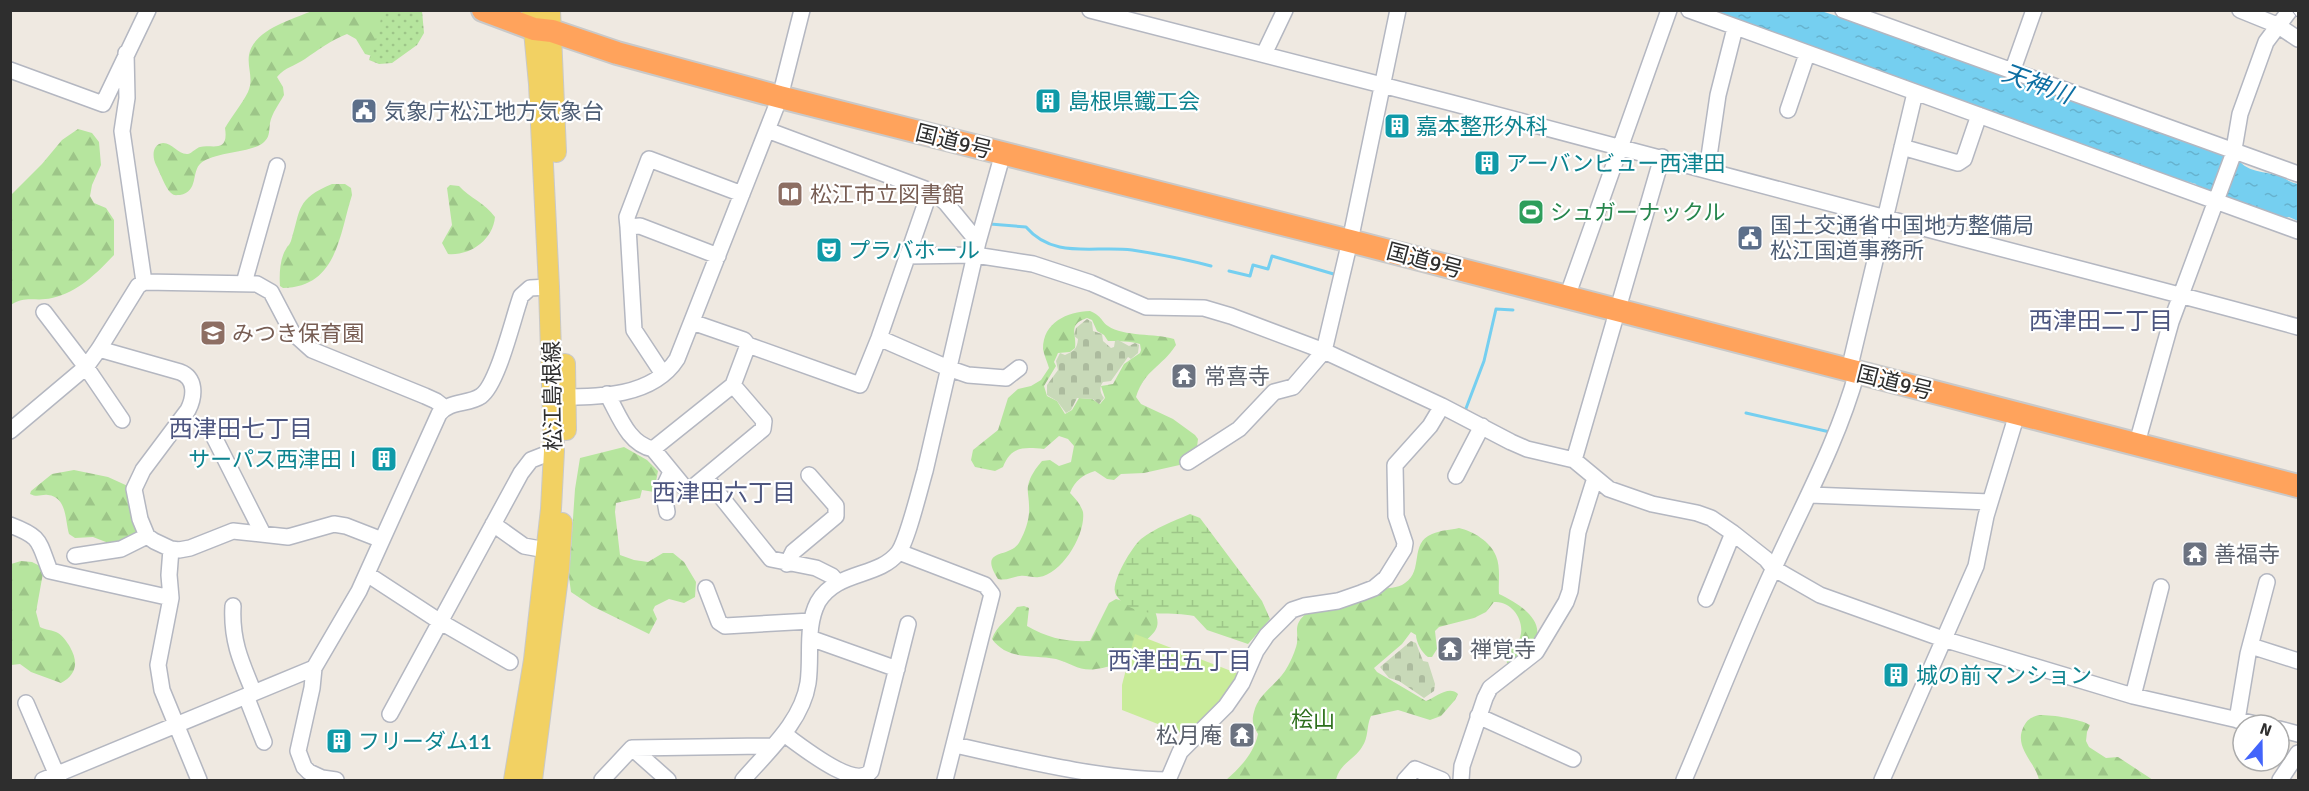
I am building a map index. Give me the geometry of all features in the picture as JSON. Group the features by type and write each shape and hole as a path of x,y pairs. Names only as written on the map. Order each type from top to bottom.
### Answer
{"highway":[{"name":"国道9号","path":"483,10 540,20"},
{"name":"国道9号","path":"510,10 540,20 618,53 780,97 1350,240 2298,486"}],"main road":[{"name":"松江島根線","path":"514,780 534,660 551,509 560,397 549,286 539,84 540,20"},
{"name":"松江島根線","path":"532,780 559,569 563,509 560,397 540,20"}],"street":[{"path":"10,70 103,104 148,10"},
{"path":"560,397 607,394 637,388 663,374 677,359 780,97 802,10"},
{"path":"1090,10 1621,146 2298,327"},
{"path":"1264,54 1285,10"},
{"path":"1188,462 1239,429 1274,392 1293,387 1324,351 1350,240 1398,10"},
{"path":"1567,297 1669,10"},
{"path":"1689,10 2298,231"},
{"path":"1844,10 2233,153 2298,174"},
{"path":"2240,10 2277,25 2298,39"},
{"path":"2137,443 2171,322 2233,153 2240,114 2266,42 2290,10"},
{"path":"2012,72 2034,11"},
{"path":"1707,170 1718,95 1735,28"},
{"path":"126,53 127,98 122,131 144,282"},
{"path":"1788,110 1807,54"},
{"path":"1684,780 1773,568 1810,495 1842,418 1885,218 1915,93"},
{"path":"1902,147 1958,163 1964,159 1979,115"},
{"path":"767,130 930,191 946,203 977,248"},
{"path":"743,780 784,734 806,689 811,621 824,594 848,577 886,563 899,552 925,471 977,248 1003,153"},
{"path":"1574,460 1662,157"},
{"path":"663,374 634,330 627,217 649,159 742,194"},
{"path":"244,283 277,166"},
{"path":"692,322 744,340 748,345 860,385 879,338 930,191"},
{"path":"628,227 640,226 718,256"},
{"path":"907,256 977,248 1091,283 1146,307 1213,310 1324,351 1442,405 1527,449 1574,460 1609,489 1652,504 1703,514 1734,533 1766,559 1773,568 1820,596 1943,639 2133,696 2231,719"},
{"path":"10,432 86,367 138,286 144,282 257,284 271,292 292,332 312,350 425,396 445,408"},
{"path":"327,780 304,767 298,752 314,668 367,574 436,419 445,408 477,398 488,390 521,296 530,288 549,286"},
{"path":"44,312 86,367 122,420"},
{"path":"879,338 968,375 1006,378 1019,368"},
{"path":"652,449 732,384 748,345"},
{"path":"99,349 180,372 189,378 192,384 192,400 188,410 143,470 134,489 140,519 147,536 171,549 190,548 233,531 295,536 334,524 346,526 382,540"},
{"path":"607,394 632,438 643,447 652,449 689,489 706,478 763,429 764,421 732,384"},
{"path":"955,745 1054,766 1168,780 1180,752 1226,706 1242,683 1256,651 1267,635 1292,610 1338,601 1374,588 1386,578 1404,549 1405,543 1396,516 1395,465 1430,426 1442,405"},
{"path":"1882,780 1976,566 1990,502 2017,414"},
{"path":"1456,476 1482,426"},
{"path":"212,433 262,534"},
{"path":"390,714 521,473 531,460 554,451"},
{"path":"667,512 663,489 671,472"},
{"path":"788,564 793,552 836,516 836,506 809,475"},
{"path":"706,478 771,559 822,571 832,576 838,583"},
{"path":"1461,780 1462,766 1478,716 1490,688 1536,652 1566,602 1570,591 1578,532 1595,478"},
{"path":"1810,495 1990,502"},
{"path":"493,524 525,546 546,550"},
{"path":"10,525 32,533 37,538 50,571 171,598"},
{"path":"1706,599 1734,533"},
{"path":"75,556 121,549 147,536"},
{"path":"171,549 169,575 171,598 158,665 162,690 199,780"},
{"path":"899,552 985,585 991,590 987,615 945,780"},
{"path":"367,574 439,621 510,662"},
{"path":"2238,713 2251,646 2267,582"},
{"path":"2133,696 2161,587"},
{"path":"706,588 719,622 725,626 811,621"},
{"path":"233,606 232,623 236,650 264,742"},
{"path":"784,734 839,772 864,779 871,771 908,624"},
{"path":"810,638 897,669"},
{"path":"2251,646 2298,661"},
{"path":"26,703 53,779 175,724 314,668"},
{"path":"1478,716 1573,759"},
{"path":"602,780 632,748 772,746"},
{"path":"632,748 668,780"},
{"path":"2280,780 2298,753"},
{"path":"1405,780 1415,769 1442,780"}],"green space":[{"path":"312,11 411,11 376,57 365,54 356,39 347,34 283,71 277,77 283,87 284,95 272,116 267,139 253,148 216,156 201,163 190,190 180,195 172,194 155,162 155,148 163,143 181,153 188,154 200,147 222,145 226,136 225,128 250,87 249,55 252,46 266,32"},
{"path":"382,11 422,11 424,33 417,45 392,63 379,64 369,60"},
{"path":"78,129 92,133 99,142 101,165 90,196 94,203 106,208 114,220 114,255 93,275 70,291 52,298 26,299 11,305 11,195 62,140"},
{"path":"332,184 345,184 351,188 352,195 333,256 315,279 301,285 283,288 280,286 281,262 291,241 302,206 320,189"},
{"path":"450,185 459,186 495,217 490,233 479,245 456,254 448,254 442,243 452,225 447,188"},
{"path":"1090,311 1108,326 1122,332 1174,339 1176,345 1144,380 1136,397 1141,404 1173,419 1195,435 1198,439 1197,447 1184,464 1144,473 1121,474 1114,480 1107,479 1095,471 1083,476 1070,493 1083,512 1081,531 1064,561 1056,569 1039,577 1022,576 998,579 991,562 993,557 1016,547 1022,537 1029,515 1028,486 1034,472 1042,461 1050,460 1059,466 1071,462 1074,446 1068,439 1059,436 1044,449 1019,449 1010,455 1003,467 995,471 975,467 971,460 973,450 998,430 1008,398 1018,389 1031,386 1041,380 1049,368 1043,349 1047,332 1052,325 1065,316","holes":["1087,318 1092,320 1097,331 1108,341 1140,344 1141,350 1124,364 1113,384 1101,386 1105,398 1100,404 1092,399 1079,398 1072,410 1065,414 1057,401 1047,396 1044,386 1056,366 1054,362 1058,353 1070,352 1075,348 1074,330 1077,324"]},
{"path":"1087,319 1092,322 1093,331 1102,334 1103,341 1111,348 1118,340 1129,346 1135,343 1139,345 1138,353 1131,359 1128,357 1111,381 1103,382 1100,390 1104,398 1099,404 1093,399 1077,398 1071,410 1066,413 1057,401 1047,395 1047,385 1058,370 1056,361 1060,353 1065,355 1074,349 1078,339 1074,336 1076,328"},
{"path":"624,447 647,460 658,471 654,492 642,490 640,498 616,503 620,555 648,562 663,553 673,553 684,562 696,582 695,597 684,603 669,599 655,606 653,610 657,619 649,634 592,606 571,592 569,577 575,489 580,458"},
{"path":"74,470 108,477 130,487 142,531 134,539 111,544 93,537 75,538 69,534 64,510 59,500 48,495 30,494 52,474"},
{"path":"1190,514 1200,518 1262,601 1270,619 1248,644 1207,630 1194,616 1142,612 1134,609 1123,603 1116,594 1115,587 1120,572 1137,543 1152,531"},
{"name":"桧山","path":"1459,528 1481,538 1494,551 1498,565 1499,594 1523,608 1534,621 1537,629 1537,637 1530,649 1510,664 1507,663 1505,652 1517,643 1520,637 1520,622 1518,616 1508,605 1494,602 1486,612 1474,618 1439,627 1435,631 1437,649 1432,657 1424,653 1418,644 1416,635 1411,632 1402,644 1374,668 1426,701 1447,691 1458,694 1441,716 1430,720 1398,710 1371,716 1364,743 1344,765 1336,780 1226,780 1253,748 1258,734 1253,721 1256,706 1288,666 1297,644 1297,626 1302,617 1308,612 1370,592 1402,585 1411,578 1414,572 1418,550 1425,538 1435,533"},
{"path":"21,561 32,562 42,567 36,612 40,627 60,634 73,653 75,663 73,672 61,683 31,672 20,664 11,665 11,564"},
{"path":"1116,599 1155,611 1158,622 1154,632 1146,640 1123,661 1113,665 1091,670 1056,659 1013,654 998,646 992,639 996,630 1017,607 1024,606 1029,608 1027,626 1057,638 1090,641 1109,603"},
{"path":"1135,634 1239,674 1234,687 1192,733 1186,735 1122,710 1122,685"},
{"path":"1411,641 1416,643 1423,661 1428,662 1435,684 1434,691 1424,698 1399,681 1389,678 1380,667"},
{"path":"2040,715 2066,718 2090,725 2086,741 2089,747 2106,758 2118,757 2153,780 2039,780 2023,749 2021,735 2028,720"}],"water":[{"name":"天神川","path":"1703,11 1821,11 1906,38 2238,159 2247,167 2298,184 2298,221 2289,217 2281,219 2198,191 2196,184 2105,159"}],"waterway":[{"path":"990,224 1026,227 1049,244 1062,247 1132,250 1211,266"},
{"path":"1229,271 1250,276 1253,265 1268,269 1272,256 1337,275"},
{"path":"1465,411 1484,361 1496,309 1513,310"},
{"path":"1746,413 1830,432"}],"railway":[{"path":"2294,10 2298,15"}],"place":[{"name":"島根県鐵工会","path":"1048,101"},
{"name":"気象庁松江地方気象台","path":"364,111"},
{"name":"嘉本整形外科","path":"1397,126"},
{"name":"アーバンビュー西津田","path":"1487,163"},
{"name":"松江市立図書館","path":"790,194"},
{"name":"シュガーナックル","path":"1531,212"},
{"name":"国土交通省中国地方整備局 松江国道事務所","path":"1750,238"},
{"name":"プラバホール","path":"829,250"},
{"name":"みつき保育園","path":"213,333"},
{"name":"常喜寺","path":"1184,376"},
{"name":"サーパス西津田Ⅰ","path":"384,459"},
{"name":"善福寺","path":"2195,554"},
{"name":"禅覚寺","path":"1450,649"},
{"name":"城の前マンション","path":"1896,675"},
{"name":"松月庵","path":"1242,735"},
{"name":"フリーダム11","path":"339,741"}],"district":[{"name":"西津田二丁目","path":"2101,321"},
{"name":"西津田七丁目","path":"241,429"},
{"name":"西津田六丁目","path":"724,493"},
{"name":"西津田五丁目","path":"1180,661"}]}
